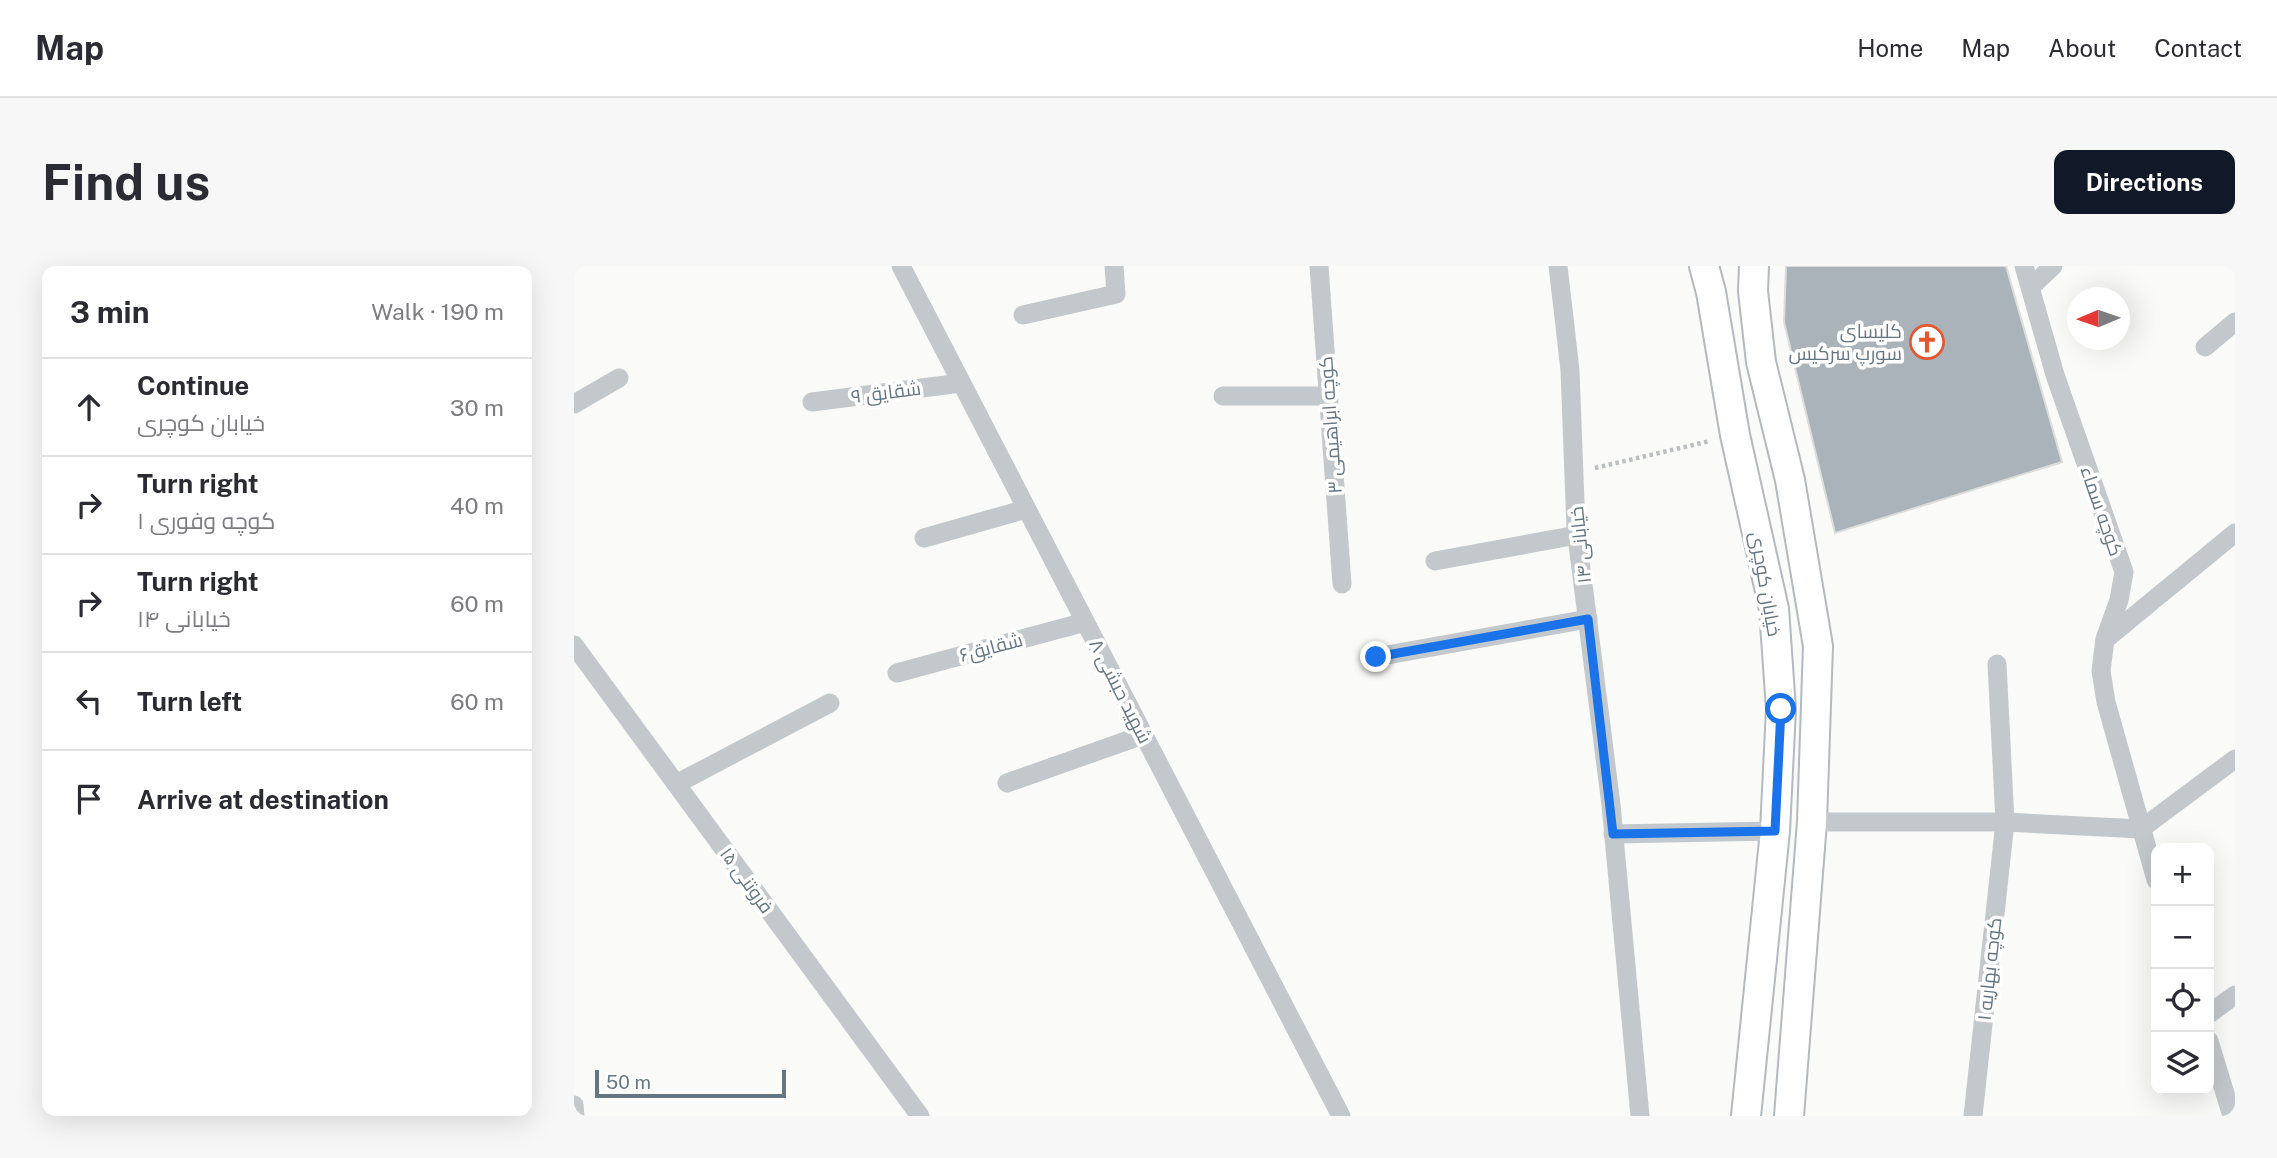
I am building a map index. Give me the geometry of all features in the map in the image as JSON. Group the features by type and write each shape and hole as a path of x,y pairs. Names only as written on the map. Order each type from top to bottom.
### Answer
{"main road":[{"name":"خیابان کوچری","path":"1704,266 1711,292 1735,435 1774,609 1781,709 1775,831 1746,1116"},
{"path":"1754,266 1753,291 1761,362 1790,480 1818,646 1812,822 1789,1116"}],"street":[{"name":"شهید حبشی ۸","path":"901,266 1340,1116"},
{"path":"1023,315 1116,293 1114,266"},
{"name":"کوچه ابراهیمی ۳","path":"1319,266 1342,584"},
{"name":"خیابانی ۱۴","path":"1558,266 1570,370 1577,534 1613,834 1640,1116"},
{"name":"کوچه سماء","path":"2024,266 2055,375 2124,572 2119,600 2105,639 2101,671 2106,702 2151,863"},
{"path":"2031,286 2053,266"},
{"path":"2205,347 2235,322"},
{"path":"574,404 619,378"},
{"name":"شقایق ۹","path":"812,402 961,383"},
{"path":"1223,396 1328,396"},
{"path":"924,538 1026,509"},
{"path":"2105,639 2235,533"},
{"path":"1435,561 1577,534"},
{"path":"1376,657 1588,619"},
{"name":"شقایق۶","path":"897,673 1085,622"},
{"name":"فروتنی ۱۵","path":"574,645 920,1116"},
{"name":"کوچه بهاریه ۱","path":"1973,1116 2005,822 1997,664"},
{"path":"676,783 831,703"},
{"path":"1007,783 1143,735"},
{"path":"1812,822 2005,822 2141,829 2235,759"},
{"path":"1613,834 1775,831"},
{"path":"2214,1010 2235,995"},
{"path":"2214,1057 2232,1116"},
{"path":"574,1105 575,1116"}],"path":[{"path":"1574,472 1735,435"}],"building":[{"path":"1786,266 2006,266 2062,462 1835,533 1784,322"}],"place":[{"name":"کلیسای سورپ سرکیس","path":"1927,342"}],"route":[{"path":"1376,657 1588,619 1613,834 1775,831 1781,709"}]}
